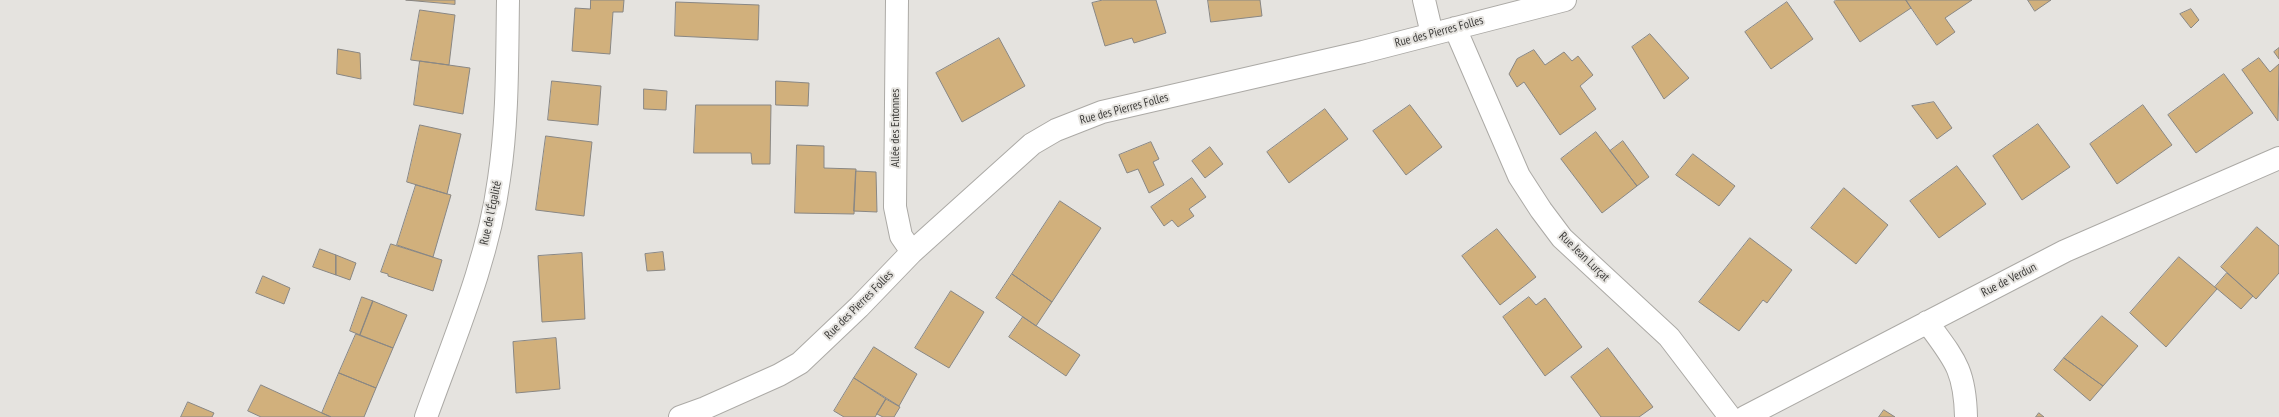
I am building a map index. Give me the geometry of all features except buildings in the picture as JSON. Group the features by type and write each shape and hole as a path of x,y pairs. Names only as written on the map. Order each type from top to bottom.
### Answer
{"street":[{"name":"Rue de l'Égalité","path":"426,417 479,266 491,221 499,179 503,138 507,84 508,0"},
{"name":"Allée des Entonnes","path":"896,0 895,207 901,236 912,252"},
{"path":"1424,0 1432,34"},
{"name":"Rue des Pierres Folles","path":"680,417 779,375 800,363 859,307 912,252 1032,144 1080,120 1102,112 1432,34 1565,0"},
{"name":"Rue Jean Lurçat","path":"1455,28 1519,176 1541,210 1562,238 1669,337 1730,417"},
{"name":"Rue de Verdun","path":"1745,417 2065,251 2279,158"},
{"path":"1927,322 1954,358 1960,372 1966,417"}]}
